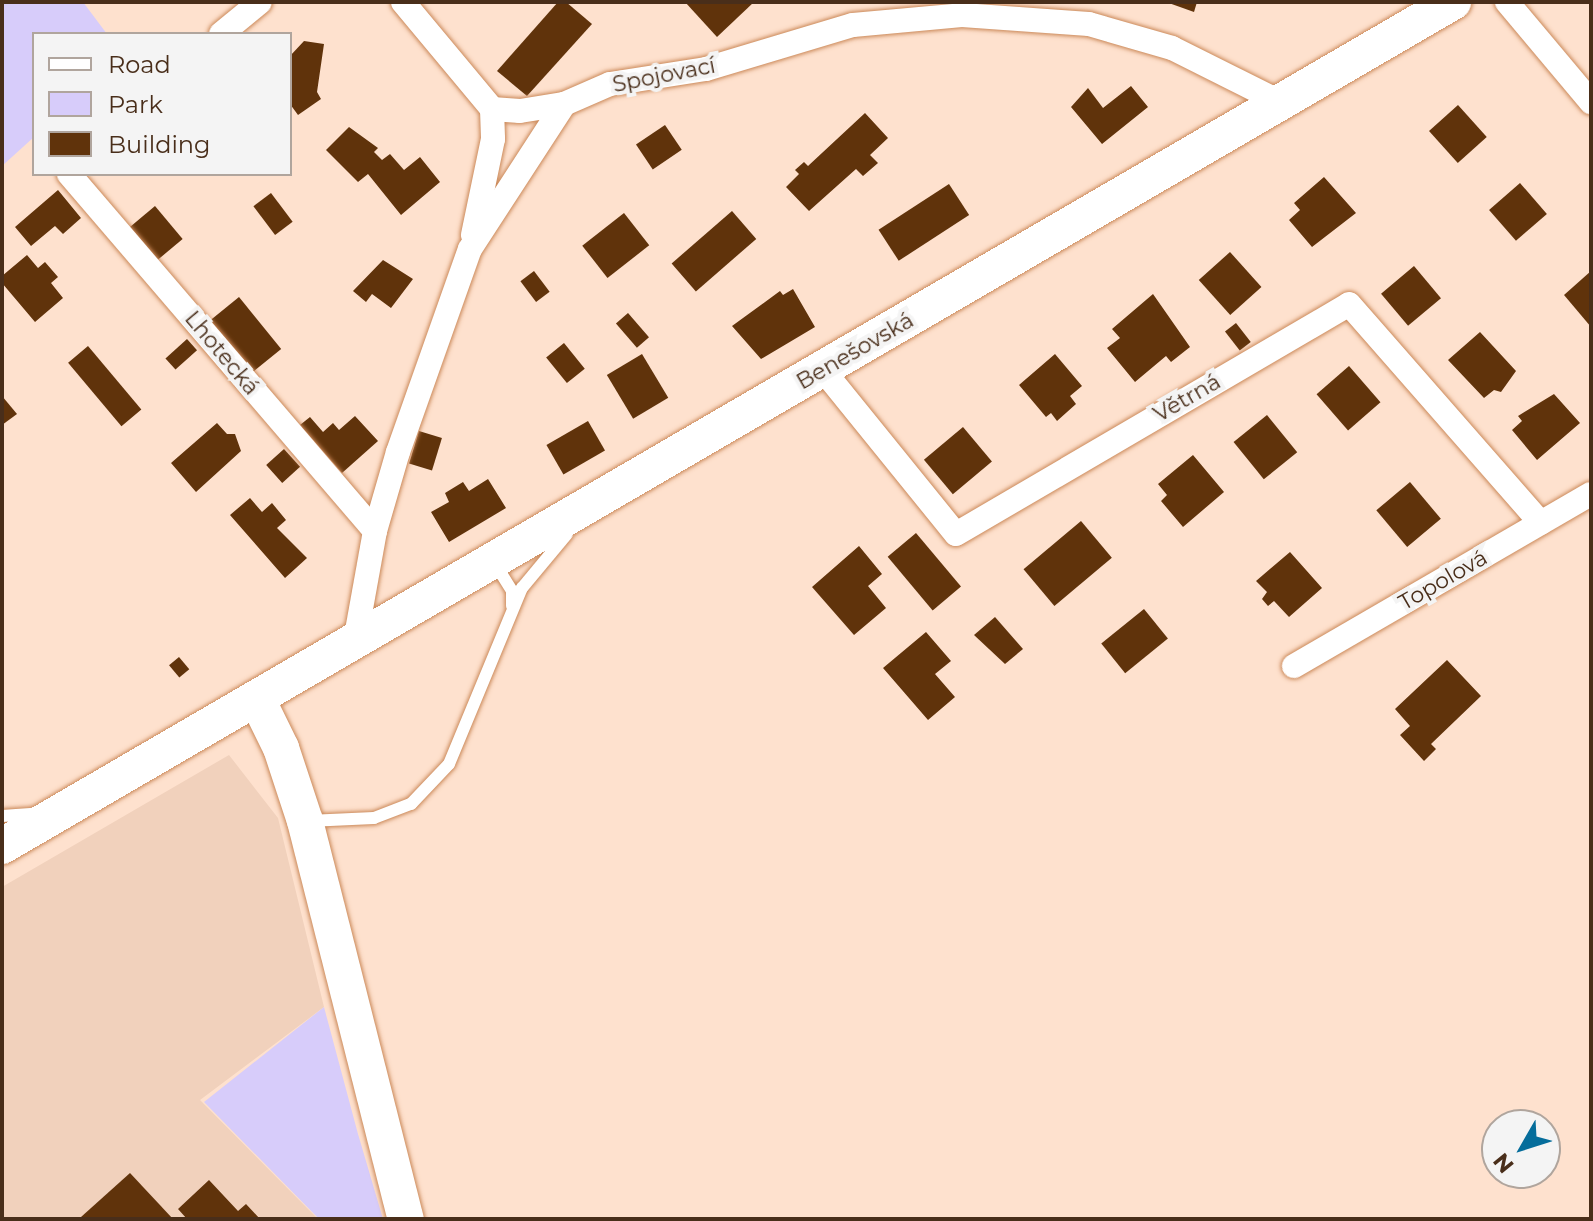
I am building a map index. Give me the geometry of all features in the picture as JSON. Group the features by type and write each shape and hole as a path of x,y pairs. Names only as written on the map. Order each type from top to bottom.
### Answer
{"main road":[{"name":"Benešovská","path":"2,846 1453,2"},
{"path":"257,699 281,748 305,821 406,1219"}],"street":[{"path":"223,32 260,2"},
{"path":"355,642 375,531 470,249 493,139 492,109 403,2"},
{"path":"1507,2 1591,102"},
{"name":"Spojovací","path":"492,109 520,111 564,104 610,84 706,69 853,25 962,15 1089,24 1172,48 1280,102"},
{"path":"470,249 564,104"},
{"name":"Lhotecká","path":"71,176 375,531"},
{"name":"Větrná","path":"823,370 956,534 1349,304 1541,523"},
{"name":"Topolová","path":"1294,666 1591,494"}],"lane":[{"path":"305,821 374,818 411,804 449,764 512,609 545,555 602,499"},
{"path":"494,562 512,591 512,609"},
{"path":"2,816 61,813"}],"shaded area":[{"path":"229,755 278,818 324,1007 200,1100 318,1219 2,1219 2,887"}],"green space":[{"path":"2,2 83,2 106,32 32,32 32,139 2,166"},
{"path":"324,1007 383,1219 319,1219 204,1102"}],"building":[{"path":"558,2 566,2 592,24 527,96 497,71"},
{"path":"685,2 754,2 717,37"},
{"path":"1166,2 1197,2 1194,12"},
{"path":"304,41 324,44 317,92 321,99 298,115 292,107 292,54"},
{"path":"1131,86 1148,107 1102,144 1071,107 1088,88 1103,108"},
{"path":"1458,105 1487,137 1458,163 1429,131"},
{"path":"865,113 888,138 870,155 878,163 863,176 856,169 809,211 786,187 799,174 795,170 804,162 808,166"},
{"path":"665,125 682,150 653,169 636,145"},
{"path":"349,127 378,148 374,152 382,160 390,154 404,170 420,157 440,182 401,215 368,174 358,182 326,150"},
{"path":"1324,177 1356,213 1312,247 1289,220 1300,210 1294,203"},
{"path":"1520,183 1547,214 1516,241 1489,210"},
{"path":"949,184 969,215 899,261 879,230"},
{"path":"58,190 81,218 63,234 55,226 31,246 15,227"},
{"path":"271,193 293,222 275,235 253,206"},
{"path":"155,206 183,239 156,261 128,228"},
{"path":"732,211 756,239 696,291 672,263"},
{"path":"624,213 649,245 607,278 582,246"},
{"path":"1230,252 1261,287 1230,315 1199,280"},
{"path":"27,255 38,268 45,262 58,277 51,283 63,298 35,322 2,283 2,276"},
{"path":"383,260 413,279 391,308 372,294 366,302 353,291"},
{"path":"1414,266 1441,298 1408,326 1381,294"},
{"path":"534,271 550,292 536,302 520,281"},
{"path":"1591,271 1591,327 1564,295"},
{"path":"793,289 815,327 761,359 732,326 780,291 783,295"},
{"path":"1153,294 1190,347 1171,362 1166,356 1135,382 1107,348 1120,338 1112,329"},
{"path":"239,297 281,349 252,373 209,321"},
{"path":"628,313 649,337 637,348 616,323"},
{"path":"1236,323 1251,342 1240,351 1225,332"},
{"path":"1480,332 1516,371 1501,392 1494,390 1484,398 1448,360"},
{"path":"187,339 197,350 175,370 165,358"},
{"path":"564,343 585,369 567,383 546,357"},
{"path":"88,346 141,410 121,426 68,363"},
{"path":"642,354 668,398 633,419 607,375"},
{"path":"1055,354 1082,386 1070,396 1076,404 1057,421 1051,413 1046,417 1019,385"},
{"path":"1349,366 1380,402 1348,430 1317,394"},
{"path":"1554,394 1580,423 1537,460 1512,430 1522,421 1518,416"},
{"path":"2,396 17,414 2,425"},
{"path":"1267,415 1297,452 1264,479 1234,442"},
{"path":"355,416 378,441 342,473 300,425 310,417 323,432 333,423 339,430"},
{"path":"588,421 605,450 563,474 546,445"},
{"path":"217,423 227,434 235,434 241,451 196,492 171,463"},
{"path":"963,427 992,461 953,494 924,460"},
{"path":"419,431 442,438 432,471 409,464"},
{"path":"284,449 300,467 282,483 266,465"},
{"path":"1193,455 1224,492 1183,527 1161,501 1167,495 1158,484"},
{"path":"488,479 506,508 449,542 431,512 449,502 445,493 463,482 469,491"},
{"path":"1410,482 1441,519 1407,547 1376,510"},
{"path":"250,498 262,512 272,503 286,520 277,528 307,558 285,578 230,515"},
{"path":"1081,521 1112,558 1054,606 1024,569"},
{"path":"916,533 961,587 933,610 888,557"},
{"path":"859,546 882,574 868,586 886,608 854,635 812,587"},
{"path":"1290,552 1322,588 1289,617 1274,601 1268,606 1262,599 1267,592 1256,581"},
{"path":"1144,609 1168,639 1125,673 1101,644"},
{"path":"995,617 1023,649 1005,664 974,635"},
{"path":"926,632 951,661 935,674 955,697 928,720 883,668"},
{"path":"179,657 189,669 179,678 169,665"},
{"path":"1447,660 1481,696 1431,744 1436,749 1424,761 1400,735 1410,726 1395,709"},
{"path":"130,1173 173,1219 81,1217"},
{"path":"209,1180 238,1211 246,1204 260,1219 187,1219 178,1209"}]}
